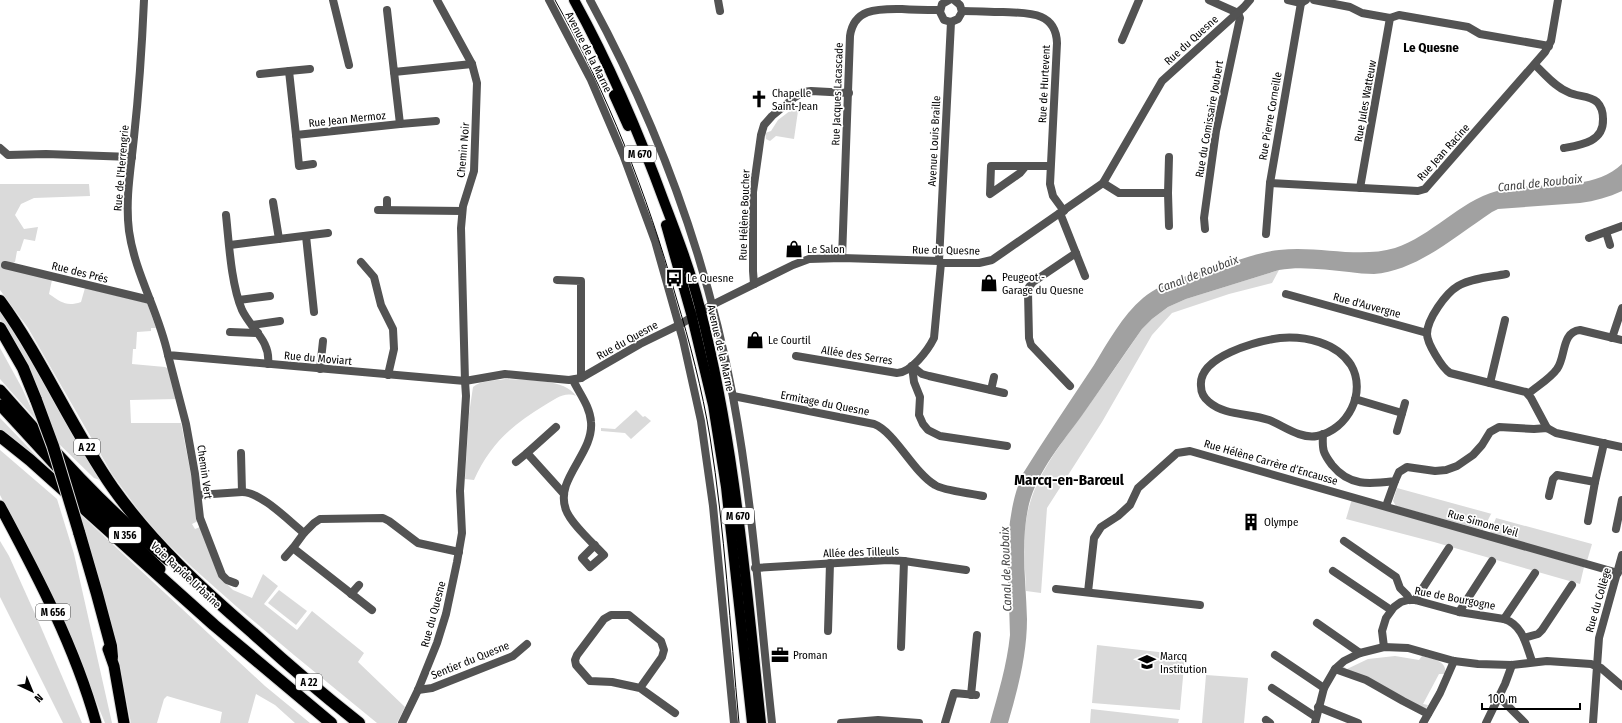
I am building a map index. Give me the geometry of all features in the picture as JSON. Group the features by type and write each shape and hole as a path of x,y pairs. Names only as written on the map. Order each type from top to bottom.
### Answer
{"highway":[{"name":"A 22","path":"0,301 26,340 81,437 112,487 147,531 193,580 307,681 359,723"},
{"path":"0,328 23,368 53,446 76,530 111,646 124,723"},
{"path":"0,339 35,401"},
{"name":"Voie Rapide Urbaine","path":"0,390 63,460 99,496 147,543 193,580"},
{"name":"Voie Rapide Urbaine","path":"0,405 45,455 111,522 256,659"},
{"name":"A 22","path":"0,436 30,460 214,625 331,723"},
{"name":"M 656","path":"0,506 53,612 77,669 94,723"},
{"path":"0,522 38,595 94,723"}],"main road":[{"name":"Avenue de la Marne","path":"567,0 603,70 640,155 697,314 722,458 752,723"},
{"name":"Avenue de la Marne","path":"574,0 598,45 628,109 679,243 724,419 732,464 761,723"}],"street":[{"name":"Rue de l'Herrengrie","path":"144,0 141,64 128,198 129,232 137,265 164,337 168,355"},
{"path":"333,0 349,65"},
{"name":"Chemin Noir","path":"437,0 472,64 476,74 478,89 475,166 472,181 462,210 461,242 465,381"},
{"name":"Avenue de la Marne","path":"549,0 591,80 624,156 654,236 679,325 699,410 710,482 734,723"},
{"name":"Avenue de la Marne","path":"590,0 616,50 655,137 686,220 712,305 733,396 748,490 772,723"},
{"path":"718,0 720,11"},
{"path":"949,0 942,4 940,10 943,19 951,22 958,19 962,11 960,4 954,0"},
{"path":"1122,40 1139,0"},
{"path":"1209,0 1238,13"},
{"name":"Rue du Quesne","path":"577,379 640,344 679,325 712,305 805,260 842,258 979,263 992,260 1103,183 1162,81 1238,13 1250,0"},
{"path":"1288,0 1304,1"},
{"path":"1314,0 1350,7 1362,13 1390,18 1399,15 1453,24 1470,28 1480,34 1549,46"},
{"name":"Rue Jean Racine","path":"1270,183 1418,192 1425,189 1535,65 1549,46 1558,0"},
{"name":"Rue Pierre Corneille","path":"1266,234 1270,183 1304,1"},
{"name":"Rue Jacques Lacascade","path":"842,258 851,32 854,23 860,16 868,11 876,9 940,10"},
{"name":"Rue Jean Mermoz","path":"387,10 400,124"},
{"name":"Rue de Hurtevent","path":"962,11 1033,13 1046,19 1054,28 1057,43 1050,184 1052,192 1062,212 1085,276"},
{"name":"Rue du Comissaire Joubert","path":"1205,229 1204,218 1213,146 1240,22 1238,13"},
{"name":"Rue Jules Watteuw","path":"1360,188 1390,18"},
{"name":"Avenue Louis Braille","path":"940,262 951,22"},
{"path":"394,72 472,64"},
{"path":"1535,65 1563,90 1593,100 1598,104 1602,111 1603,124 1596,138 1585,144 1564,148"},
{"path":"260,74 310,69"},
{"name":"Rue Jean Mermoz","path":"289,71 299,166 313,164"},
{"name":"Rue Hélène Boucher","path":"754,284 753,192 760,140 764,125 794,97 803,92 849,93"},
{"name":"Rue Jean Mermoz","path":"296,135 436,121"},
{"path":"0,148 6,154 12,156 46,154 132,156"},
{"path":"1169,157 1169,226"},
{"path":"1025,167 1020,173 990,194 990,166 1050,166"},
{"path":"1103,183 1119,193 1168,193"},
{"path":"387,200 383,210 462,210"},
{"path":"273,202 279,239"},
{"path":"226,215 239,300 244,314 268,350 268,364"},
{"path":"1589,238 1622,226"},
{"path":"1606,232 1610,245"},
{"path":"230,245 328,233"},
{"path":"306,236 314,312"},
{"path":"1070,386 1035,352 1031,345 1028,338 1028,292 1033,282 1076,253"},
{"path":"361,262 374,277 381,305 393,329 394,349 388,375"},
{"name":"Allée des Serres","path":"796,356 904,373 912,366 934,338 940,262"},
{"name":"Rue des Prés","path":"5,265 150,300"},
{"path":"1506,274 1466,282 1452,290 1441,302 1429,325 1427,333 1429,342 1443,366 1453,374 1523,391 1528,394 1547,428 1553,432 1622,447"},
{"name":"Rue du Quesne","path":"557,280 581,281 577,379"},
{"name":"Rue d'Auvergne","path":"1286,294 1302,295 1427,333"},
{"path":"239,300 270,296"},
{"path":"1612,338 1622,308"},
{"path":"1490,383 1505,320"},
{"path":"252,325 280,321"},
{"path":"1528,394 1557,369 1568,338 1574,332 1580,330 1622,340"},
{"path":"230,332 258,333"},
{"path":"1280,338 1307,339 1333,349 1348,362 1356,378 1357,384 1355,399 1350,413 1336,427 1323,434 1314,436 1303,435 1264,419 1231,412 1218,407 1209,402 1203,393 1201,384 1202,376 1207,368 1214,362 1243,347 1280,338"},
{"path":"320,369 323,341"},
{"name":"Rue du Moviart","path":"168,355 465,381"},
{"name":"Chemin Vert","path":"168,355 185,419 195,474 200,518 221,574 225,579 235,583"},
{"path":"912,366 922,374 1004,393"},
{"path":"912,366 914,382 920,397 919,415 923,424 928,430 940,436 1007,446"},
{"path":"465,381 505,374 577,379 588,408 591,430 587,447 572,473 564,494 565,507 569,516 595,545"},
{"path":"991,390 994,377"},
{"name":"Rue du Quesne","path":"402,723 418,690 441,633 459,552 462,527 460,491 466,396 465,381"},
{"name":"Ermitage du Quesne","path":"733,396 878,425 924,476 935,486 983,496"},
{"path":"1355,399 1402,413"},
{"path":"1397,431 1405,403"},
{"path":"1386,506 1395,481 1400,472 1407,467 1435,471 1446,470 1457,466 1476,452 1490,432 1495,428 1502,426 1534,429 1547,428"},
{"path":"516,462 556,427"},
{"path":"1323,434 1322,448 1324,454 1345,477 1365,483 1395,481"},
{"path":"1588,521 1604,443"},
{"name":"Rue Hélène Carrère d’Encausse","path":"1088,592 1094,538 1097,532 1101,527 1118,516 1130,505 1138,488 1177,453 1190,451 1342,493"},
{"path":"241,453 242,492"},
{"path":"526,453 564,494"},
{"path":"1549,496 1554,479 1558,474 1595,482"},
{"path":"198,495 250,492 260,497 304,533"},
{"name":"Rue Simone Veil","path":"1342,493 1618,573"},
{"path":"1616,529 1622,500"},
{"path":"285,557 304,533 320,519 383,518 418,543 459,552"},
{"path":"1344,541 1396,577 1400,588 1413,600 1449,548"},
{"path":"293,548 372,610"},
{"name":"Rue du Collège","path":"1593,723 1601,629 1622,555"},
{"name":"Allée des Tilleuls","path":"755,568 888,560 966,570"},
{"path":"901,647 904,561"},
{"path":"1459,612 1492,561"},
{"path":"828,631 830,563"},
{"path":"1333,571 1391,610 1386,618 1382,631 1384,647"},
{"path":"1504,619 1535,573"},
{"path":"351,594 359,585"},
{"path":"1524,638 1538,634 1542,630 1572,585"},
{"path":"1056,589 1200,605"},
{"name":"Rue de Bourgogne","path":"1391,610 1401,602 1413,600 1459,612 1504,619 1514,624 1521,631 1532,661"},
{"path":"640,688 662,657 664,650 662,641 629,615 608,616 604,619 577,654 575,660 576,665 592,682 612,682 640,688 675,713"},
{"path":"1317,623 1360,653"},
{"path":"945,723 954,693 973,695 977,635"},
{"name":"Sentier du Quesne","path":"418,690 432,688 510,657 528,644"},
{"path":"1272,688 1316,720 1318,707 1324,688 1336,668 1344,661 1360,653 1384,647 1408,648 1454,661 1487,665 1512,665 1532,661 1556,661 1597,665 1622,686"},
{"path":"1275,655 1324,688"},
{"path":"1423,723 1444,685 1454,661"},
{"path":"1486,723 1499,697 1512,665"},
{"path":"1336,668 1366,680 1428,714"},
{"path":"1499,697 1525,723"},
{"path":"1318,707 1358,723"},
{"path":"841,723 878,720 919,723"}],"shaded area":[{"path":"799,104 794,139 776,136 770,141 766,139 765,133 771,131 778,120"},
{"path":"0,184 89,184 90,196 34,198 21,204 15,215 24,229 38,227 35,241 24,239 20,251 17,251 15,262 11,264 52,280 49,294 67,304 81,302 85,288 147,303 156,328 151,328 151,331 137,332 136,349 133,349 132,364 165,367 169,369 177,399 130,400 131,423 181,423 193,485 198,521 192,524 195,529 200,527 218,575 233,590 252,598 263,574 278,586 264,604 297,630 312,611 364,653 358,662 405,707 397,723 377,723 294,655 193,568 162,538 139,511 112,474 28,328 0,290"},
{"path":"1279,270 1272,283 1229,294 1172,313 1152,335 1102,422 1047,508 1041,593 1026,591 1024,558 1025,525 1034,490 1053,455 1142,329 1168,307 1186,299"},
{"path":"0,309 102,479 100,480 94,478 57,442 40,396 9,334 0,320"},
{"path":"0,348 22,388 37,421 0,379"},
{"path":"505,379 533,380 554,383 571,390 576,396 568,394 560,396 522,420 503,436 487,456 474,480 465,479 469,414 473,387 484,382"},
{"path":"636,410 643,417 645,416 651,421 631,439 625,433 601,431 601,428 615,429"},
{"path":"0,418 53,473 54,476 0,431"},
{"path":"0,450 57,499 74,554 112,723 105,723 57,607 0,495"},
{"path":"1397,488 1492,514 1483,530 1396,506 1393,501"},
{"path":"1352,499 1584,567 1580,584 1434,542 1346,519"},
{"path":"80,514 265,686 310,723 295,723 275,705 256,694 248,723 220,723 222,712 167,696 164,699 157,723 131,723 108,618"},
{"path":"1496,518 1592,544 1587,561 1490,533"},
{"path":"0,541 9,556 82,723 63,723 0,597"},
{"path":"279,590 307,611 296,625 268,603"},
{"path":"1097,645 1185,655 1180,710 1092,703"},
{"path":"1395,656 1419,660 1422,656 1434,659 1444,666 1445,674 1439,674 1423,704 1428,705 1426,709 1342,668 1343,666 1347,669 1368,659"},
{"path":"1206,675 1248,678 1244,723 1202,723"},
{"path":"1091,709 1179,719 1178,723 1090,723"}],"water":[{"name":"Canal de Roubaix","path":"1622,164 1622,191 1602,198 1580,203 1498,209 1451,241 1406,266 1374,274 1305,268 1279,270 1186,299 1168,307 1152,319 1142,329 1052,457 1038,480 1033,492 1026,518 1024,547 1027,632 1021,671 1008,723 990,723 1009,646 1008,554 1011,514 1015,494 1022,475 1116,330 1135,305 1161,286 1265,252 1308,249 1367,252 1395,248 1421,236 1457,211 1483,196 1512,188 1579,183 1595,179 1609,173"}],"tram line":[{"path":"555,0 609,108 639,183 665,259 695,366 710,437 720,508 739,723"}],"place":[{"name":"Chapelle Saint-Jean","path":"759,99"},
{"name":"Le Salon","path":"794,249"},
{"name":"Le Quesne","path":"674,278"},
{"name":"Peugeot - Garage du Quesne","path":"989,283"},
{"name":"Le Courtil","path":"755,340"},
{"name":"Olympe","path":"1251,522"},
{"name":"Proman","path":"780,655"},
{"name":"Marcq Institution","path":"1147,662"}],"district":[{"name":"Le Quesne","path":"1431,47"},
{"name":"Marcq-en-Barœul","path":"1069,480"}]}
